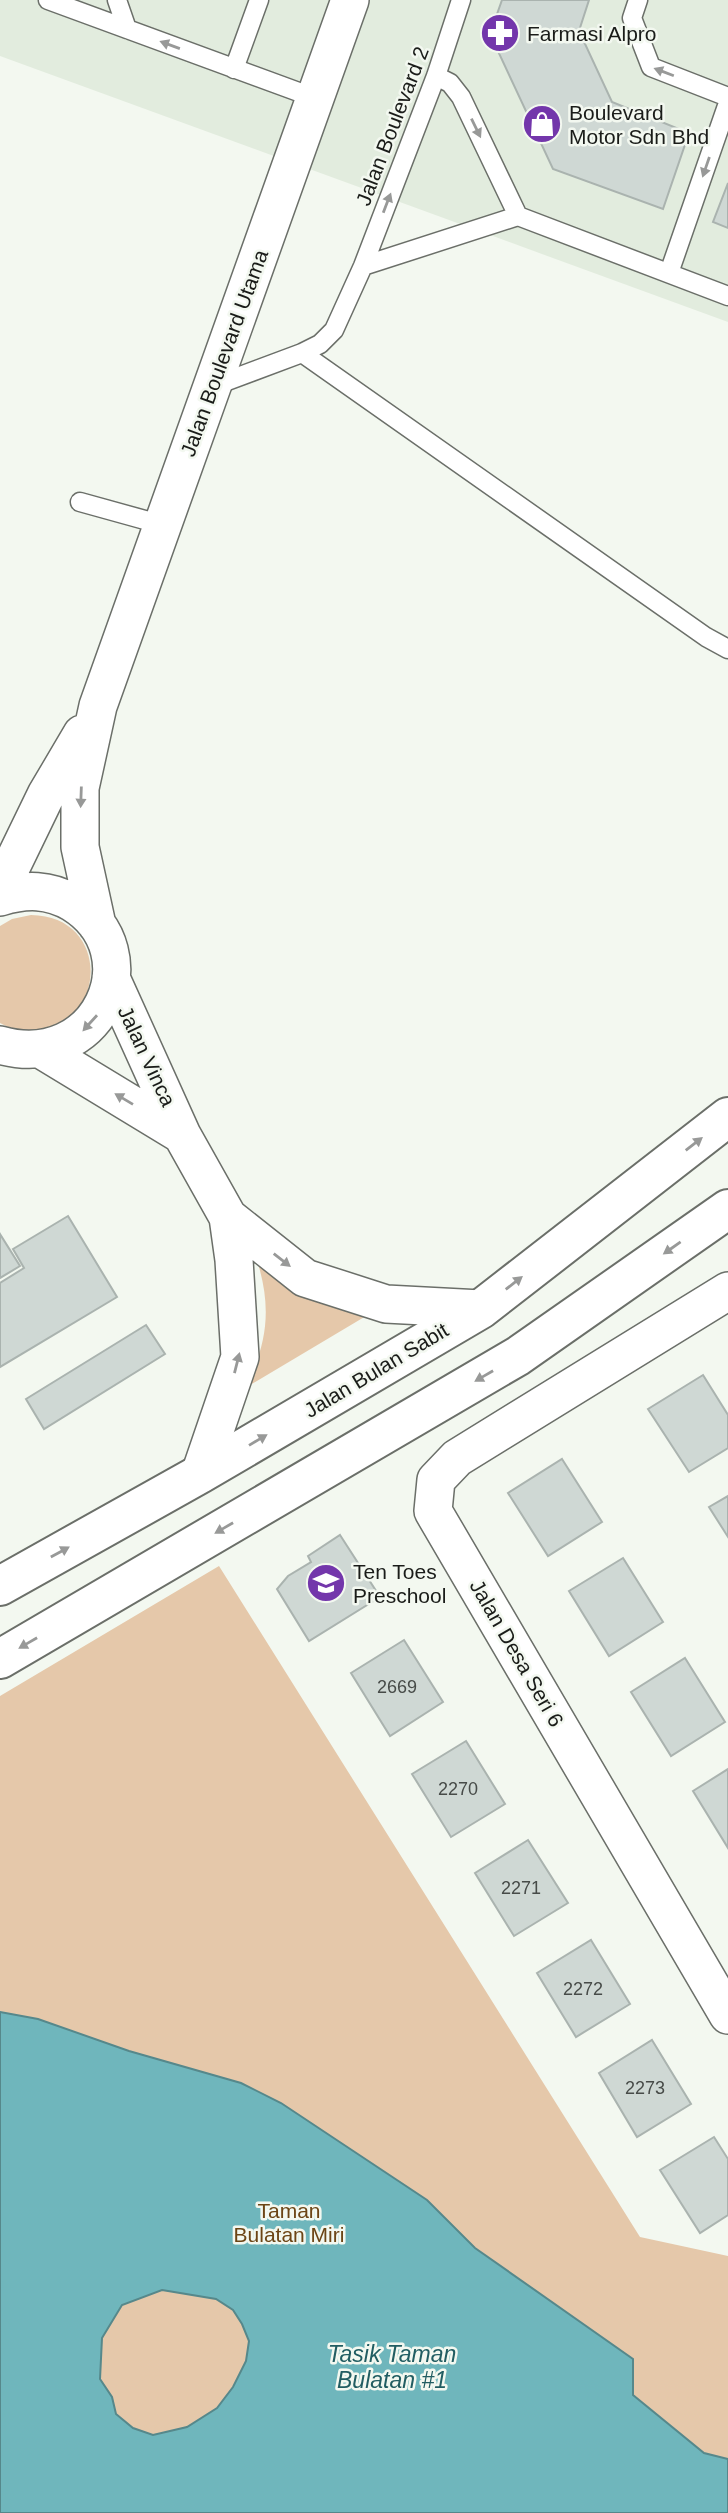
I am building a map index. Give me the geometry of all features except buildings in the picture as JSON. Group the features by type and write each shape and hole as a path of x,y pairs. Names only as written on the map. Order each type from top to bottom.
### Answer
{"main road":[{"name":"Jalan Bulan Sabit","path":"0,1586 200,1474 481,1308 728,1117"},
{"path":"0,1659 518,1356 728,1209"}],"street":[{"name":"Jalan Boulevard Utama","path":"111,978 110,959 97,925 80,847 80,788 98,706 350,0"},
{"name":"Jalan Boulevard Utama","path":"0,890 46,796 98,706"},
{"path":"0,897 18,892 40,891 62,897 81,909 97,925"},
{"path":"0,1045 19,1050 42,1050 65,1043 84,1031 100,1012 111,978"},
{"name":"Jalan Vinca","path":"111,978 182,1135 228,1217"},
{"name":"Jalan Vinca","path":"42,1050 182,1135"},
{"path":"228,1217 305,1278 386,1304 481,1308"},
{"path":"200,1474 240,1357 234,1260 228,1217"},
{"name":"Jalan Desa Seri 6","path":"728,1291 457,1458 436,1480 433,1511 728,2015"}],"lane":[{"path":"48,0 315,98"},
{"path":"117,0 127,29"},
{"path":"234,69 259,0"},
{"name":"Jalan Boulevard 2","path":"211,387 302,353 320,344 334,330 363,266 436,76 461,0"},
{"path":"638,0 632,19 652,67 728,97"},
{"path":"436,76 450,83 461,97 518,216"},
{"path":"669,274 728,103"},
{"path":"363,266 518,216 728,296"},
{"path":"302,353 706,637 728,649"},
{"path":"80,502 163,526"}],"shaded area":[{"path":"0,0 728,0 728,322 0,56"}],"green space":[{"path":"31,915 58,920 77,934 88,952 91,973 86,994 75,1013 56,1025 23,1030 0,1023 0,926 12,919"},
{"path":"255,1254 317,1301 366,1316 245,1388 259,1354 265,1322 264,1289"},
{"name":"Taman Bulatan Miri","path":"219,1566 640,2237 728,2256 728,2513 0,2513 0,1696"}],"water":[{"name":"Tasik Taman Bulatan #1","path":"0,2012 38,2019 129,2051 241,2083 281,2103 427,2200 475,2248 633,2359 633,2395 704,2453 728,2459 728,2513 0,2513","holes":["162,2290 216,2299 233,2310 249,2341 246,2361 233,2387 217,2408 187,2427 153,2435 133,2428 116,2414 112,2397 100,2379 102,2338 122,2305"]}],"place":[{"name":"Farmasi Alpro","path":"500,33"},
{"name":"Boulevard Motor Sdn Bhd","path":"542,124"},
{"name":"Ten Toes Preschool","path":"326,1583"}]}
